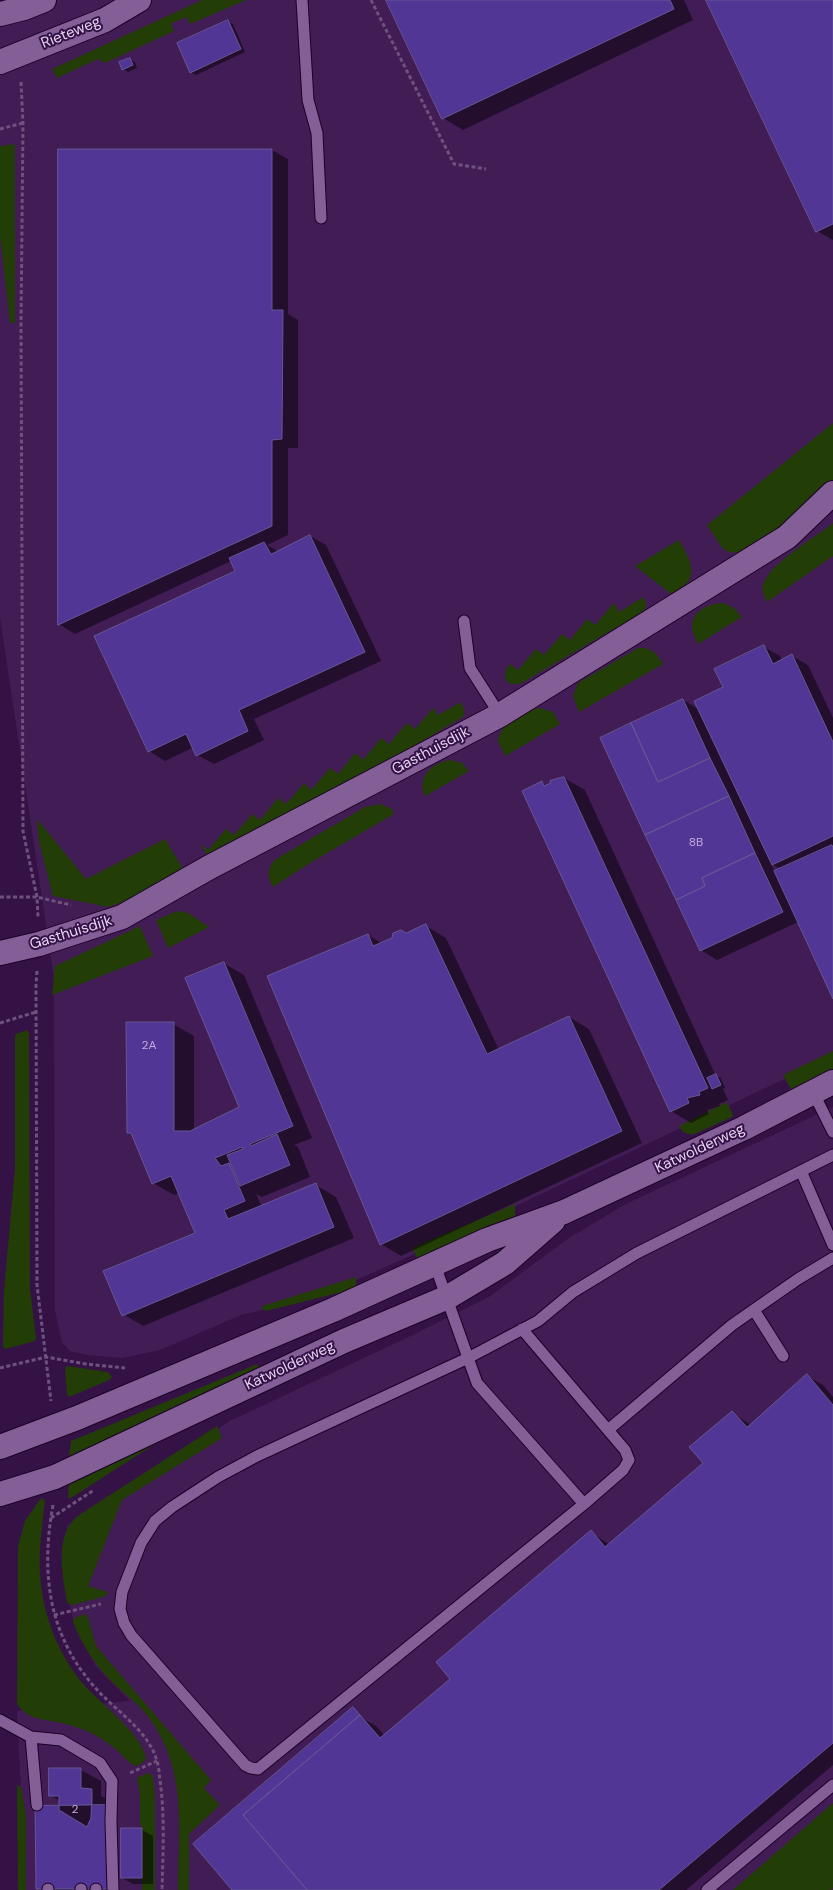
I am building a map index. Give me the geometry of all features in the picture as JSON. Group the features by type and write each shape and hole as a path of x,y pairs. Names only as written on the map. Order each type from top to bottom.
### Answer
{"street":[{"path":"0,14 44,0"},
{"name":"Rieteweg","path":"0,62 105,20 140,0"},
{"name":"Gasthuisdijk","path":"0,954 39,944 122,917 208,868 500,714 787,537 833,494"},
{"name":"Katwolderweg","path":"0,1447 77,1418 436,1265 487,1240 564,1212 744,1128 823,1087"},
{"name":"Katwolderweg","path":"0,1494 55,1477 344,1341 448,1297 505,1263 564,1212"}],"lane":[{"path":"302,0 308,100 317,132 321,218"},
{"path":"464,621 470,668 500,714"},
{"path":"823,1087 833,1132"},
{"path":"522,1330 625,1450 628,1460 623,1470 584,1504 258,1769 245,1765 131,1635 124,1623 120,1609 122,1592 141,1543 155,1521 172,1507 218,1477 257,1456 468,1358 522,1330 538,1321 573,1292 637,1253 833,1156"},
{"path":"801,1171 833,1244"},
{"path":"608,1430 732,1325 798,1279 833,1258"},
{"path":"436,1265 477,1383 584,1504"},
{"path":"754,1310 783,1356"},
{"path":"0,1720 31,1737 61,1740 100,1763 112,1781 109,1823 113,1890"},
{"path":"31,1737 38,1805"},
{"path":"708,1890 833,1786"}],"path":[{"path":"371,0 454,164 486,169"},
{"path":"0,128 23,124"},
{"path":"0,897 37,897"},
{"path":"0,1024 36,1012"},
{"path":"0,1368 46,1356 116,1368 130,1367"},
{"path":"54,1615 121,1599"},
{"path":"112,1781 157,1761"}],"shaded area":[{"path":"0,0 833,0 833,1056 410,1256 320,1296 241,1315 160,1350 123,1358 87,1355 70,1351 62,1342 55,1310 54,978 0,617"},
{"path":"833,1107 833,1890 26,1890 17,1711 130,1701 95,1665 74,1624 64,1578 67,1526 230,1421 489,1297 569,1238 626,1204"}],"green space":[{"path":"202,0 246,0 190,24 186,17 171,24 174,31 105,63 98,59 57,78 52,69"},
{"path":"15,144 15,323 10,323 0,236 0,146"},
{"path":"833,423 833,487 802,512 747,551 729,552 722,548 707,525"},
{"path":"833,523 833,556 767,602 762,589 763,584 775,567"},
{"path":"679,540 689,559 691,571 687,583 671,594 635,566"},
{"path":"643,597 646,608 641,613 520,684 510,684 505,679 506,669 510,664 518,670 536,649 544,655 562,634 570,640 587,619 595,625 614,603 619,612"},
{"path":"724,603 734,608 742,617 698,644 692,628 694,617 707,606"},
{"path":"638,648 653,652 663,664 579,712 573,696 578,683"},
{"path":"461,702 465,712 463,717 218,861 209,858 200,844 208,850 226,829 234,835 252,814 260,820 278,798 286,804 304,783 311,790 330,768 338,774 355,753 363,760 381,738 389,744 407,723 415,729 433,708 438,715"},
{"path":"540,708 553,712 560,724 505,756 498,741 503,729 514,718 527,711"},
{"path":"450,760 462,763 469,771 425,796 423,783 427,772 437,764"},
{"path":"380,804 392,809 394,814 273,887 269,872 271,865 276,859 365,807"},
{"path":"37,819 86,879 165,839 183,869 142,896 108,907 53,896 39,842"},
{"path":"182,911 209,927 168,948 156,920"},
{"path":"140,926 153,956 52,995 55,966"},
{"path":"27,1030 29,1033 30,1289 36,1338 35,1341 5,1349 3,1347 4,1291 15,1168 15,1036"},
{"path":"833,1051 833,1069 791,1089 783,1075"},
{"path":"727,1102 733,1115 732,1117 692,1135 683,1132 679,1126"},
{"path":"515,1204 515,1216 513,1219 418,1261 413,1249 414,1247"},
{"path":"356,1277 356,1286 350,1290 266,1311 262,1309 262,1306"},
{"path":"258,1365 259,1368 69,1457 71,1441"},
{"path":"67,1366 108,1372 112,1377 69,1397 67,1395 65,1368"},
{"path":"217,1426 222,1438 122,1500 88,1586 108,1592 106,1596 73,1605 67,1603 62,1556 66,1533 71,1523 79,1515"},
{"path":"161,1440 71,1498 68,1498 69,1482"},
{"path":"41,1498 45,1500 41,1531 40,1567 41,1584 48,1618 61,1650 79,1679 129,1729 137,1740 146,1760 137,1766 129,1762 112,1746 91,1733 68,1725 35,1718 25,1713 17,1704 18,1546 25,1521"},
{"path":"85,1614 88,1617 96,1646 211,1780 204,1788 220,1805 189,1834 189,1890 178,1890 178,1794 174,1771 167,1750 156,1728 141,1708 115,1685 85,1647 73,1622 74,1618"},
{"path":"149,1773 153,1777 155,1797 155,1890 142,1890 142,1826 140,1826 140,1794 137,1779"},
{"path":"17,1785 21,1787 26,1815 26,1890 18,1890"},
{"path":"833,1803 833,1888 831,1890 733,1890"}],"building":[{"path":"386,0 670,0 674,9 442,119"},
{"path":"706,0 833,0 833,224 816,232"},
{"path":"228,20 241,49 190,73 177,43"},
{"path":"130,58 133,65 122,70 119,62"},
{"path":"58,149 272,149 272,310 283,310 282,439 272,440 272,526 58,625"},
{"path":"310,535 365,652 239,710 248,731 196,756 186,734 148,752 94,636 235,571 229,558 264,542 271,554"},
{"path":"764,645 773,664 792,654 833,742 833,836 772,865 694,701 723,687 714,669"},
{"path":"683,699 710,758 658,782 631,723"},
{"path":"631,723 658,782 710,758 729,796 645,835 600,738"},
{"path":"564,777 708,1088 699,1092 700,1095 687,1098 689,1103 670,1112 522,791 542,781 544,786 551,783 550,781"},
{"path":"729,796 755,853 702,878 705,886 676,900 645,835"},
{"path":"832,845 833,848 833,999 774,871"},
{"path":"755,853 783,912 700,951 676,900 705,886 702,878"},
{"path":"426,924 487,1054 569,1016 622,1131 380,1245 267,976 368,934 373,946 392,938 393,933 401,930 406,933"},
{"path":"224,962 293,1126 250,1144 251,1146 277,1134 290,1165 240,1186 227,1155 243,1149 242,1147 215,1158 221,1166 229,1163 245,1201 224,1210 228,1219 316,1183 334,1227 122,1316 103,1271 195,1233 171,1176 152,1184 131,1133 127,1133 126,1022 174,1022 174,1131 190,1131 239,1107 185,978"},
{"path":"716,1074 721,1085 712,1089 707,1078"},
{"path":"807,1374 833,1405 833,1743 659,1890 307,1890 243,1815 360,1715 380,1738 450,1679 436,1662 591,1530 605,1547 703,1463 689,1447 732,1411 747,1427"},
{"path":"353,1707 360,1715 243,1815 307,1890 232,1890 193,1844"},
{"path":"49,1768 81,1768 81,1788 92,1789 91,1818 87,1827 59,1810 59,1796 49,1796"},
{"path":"107,1805 108,1889 36,1889 35,1806"},
{"path":"121,1828 142,1828 142,1878 121,1878"}]}
